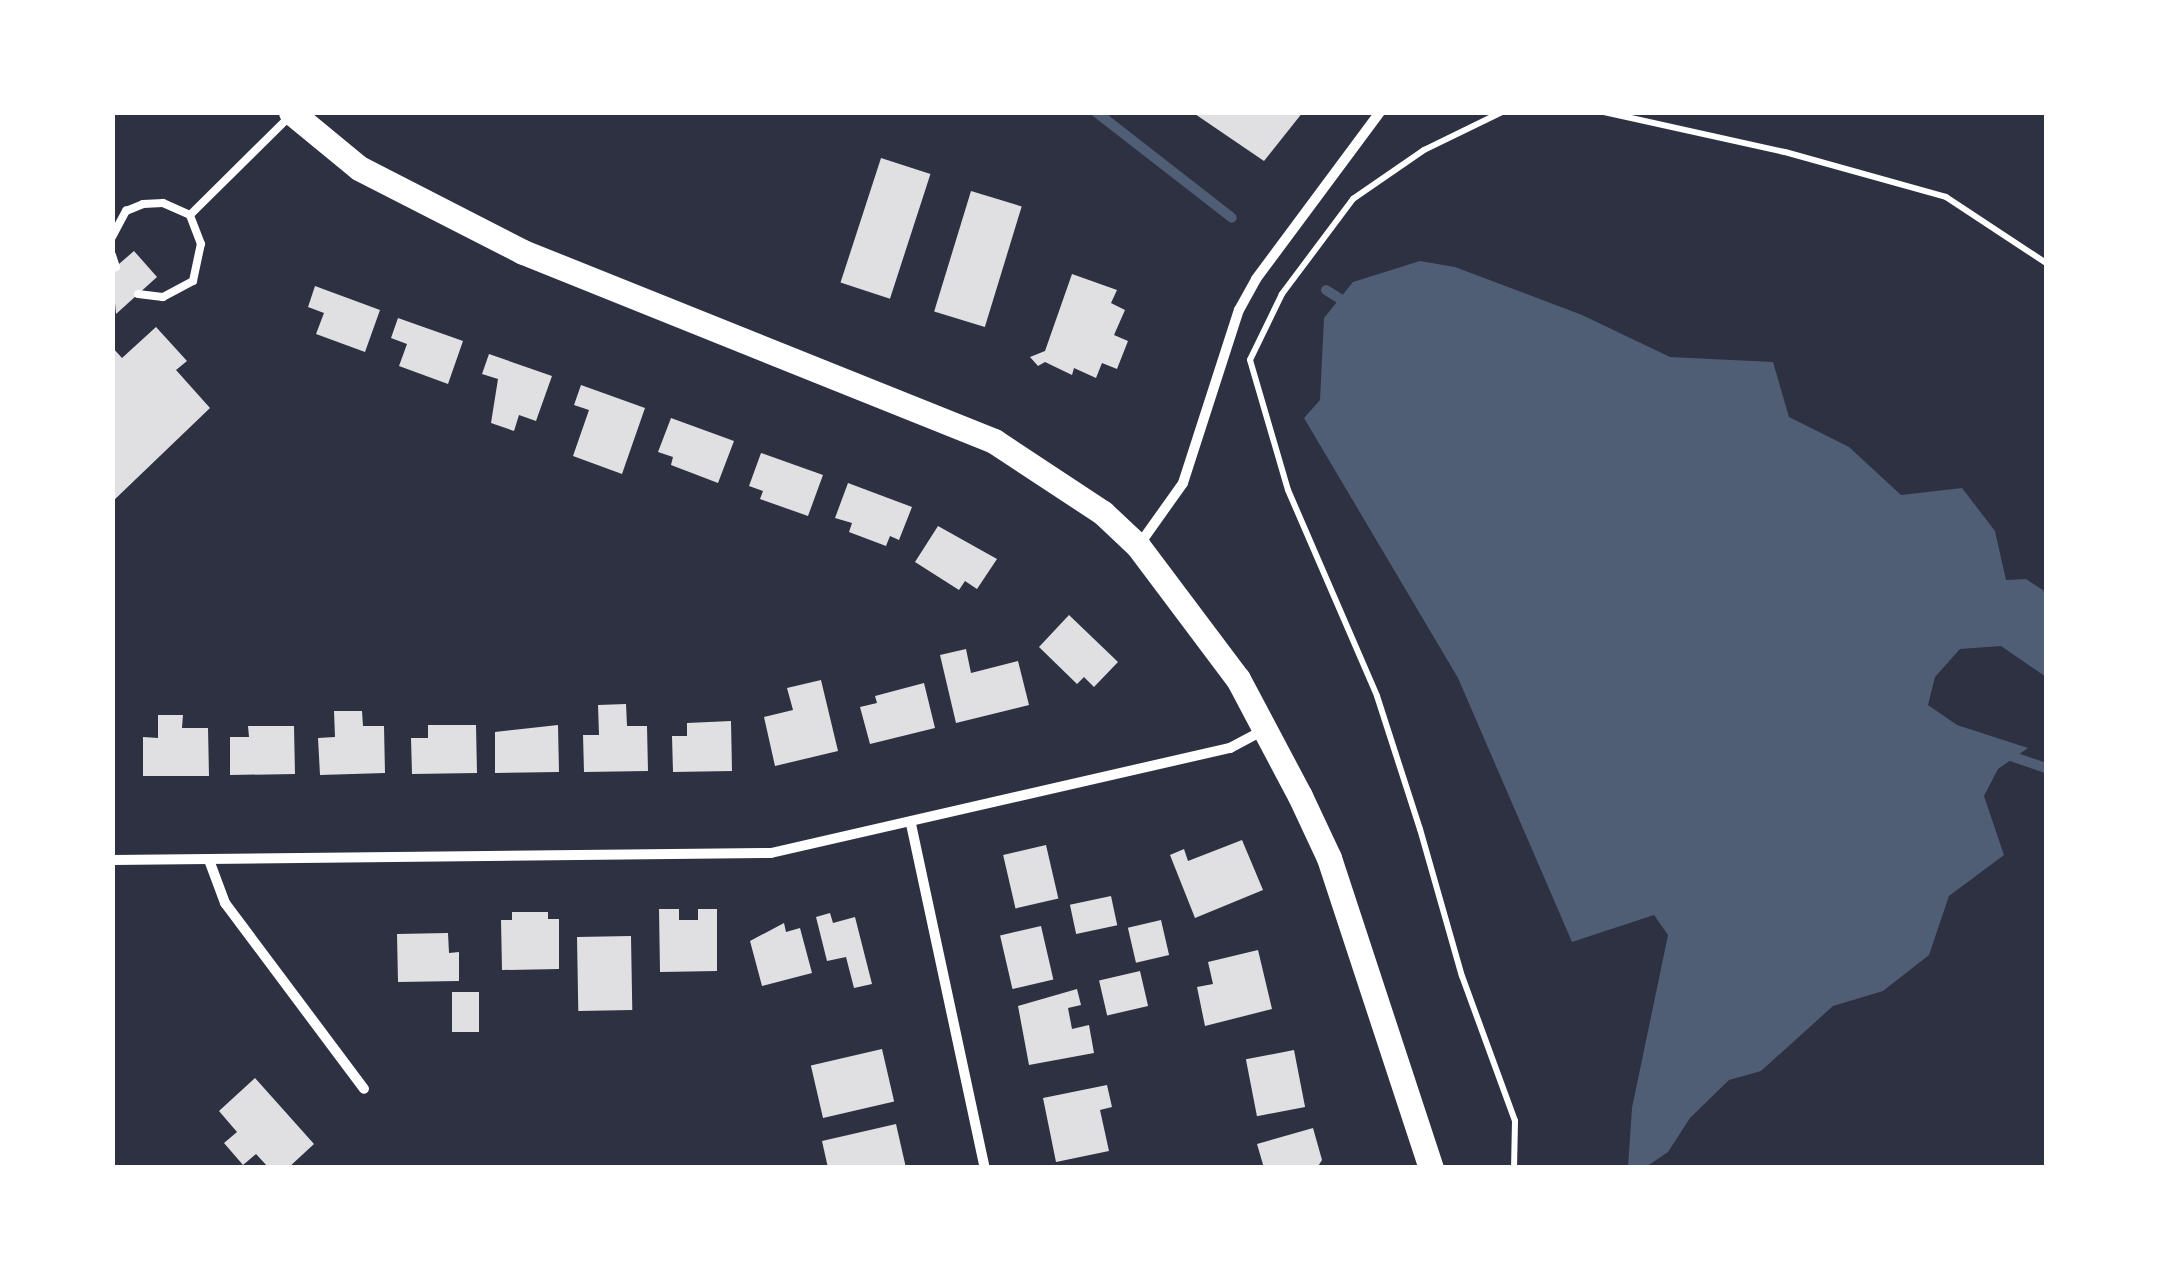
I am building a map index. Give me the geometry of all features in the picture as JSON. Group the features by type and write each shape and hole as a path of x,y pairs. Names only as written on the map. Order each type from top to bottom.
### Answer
{"main road":[{"path":"292,113 359,168 523,252 994,441 1048,474 1138,546 1198,621 1265,730 1328,858 1431,1168"}],"street":[{"path":"1138,546 1184,483 1239,310 1256,278 1380,112"},
{"path":"112,860 734,856 911,824 1230,748 1265,730"},
{"path":"911,824 986,1168"},
{"path":"210,860 225,903 364,1089"}],"lane":[{"path":"190,214 292,113"},
{"path":"112,237 126,211 143,204 163,203 190,214 201,244 192,280 179,293 138,294"},
{"path":"112,255 116,267"}],"path":[{"path":"1502,112 1424,150 1353,199 1282,294 1250,360 1288,490 1377,696 1462,976 1514,1121 1514,1168"},
{"path":"1604,112 1785,152 1946,197 2046,263"}],"water":[{"path":"1420,261 1455,267 1582,315 1670,357 1773,362 1789,417 1849,447 1901,495 1962,488 1995,531 2006,580 2026,579 2046,592 2046,677 2001,646 1960,649 1935,677 1928,705 1957,725 2028,748 1998,769 1984,796 2004,855 1949,896 1929,955 1883,991 1833,1006 1761,1071 1729,1080 1690,1118 1668,1152 1646,1167 1628,1167 1632,1108 1668,935 1654,915 1572,942 1458,678 1304,418 1320,400 1324,318 1353,282"}],"building":[{"path":"1192,112 1303,112 1264,161"},
{"path":"881,158 930,174 890,299 841,283"},
{"path":"971,191 1022,206 985,327 934,311"},
{"path":"134,251 157,277 116,314 112,270"},
{"path":"1072,274 1117,290 1111,303 1125,310 1114,335 1128,341 1117,369 1102,363 1096,378 1074,368 1072,375 1045,362 1038,366 1030,357 1045,351"},
{"path":"315,286 380,310 365,352 316,334 324,313 308,307"},
{"path":"398,318 463,341 448,384 399,366 407,344 391,338"},
{"path":"156,327 187,361 176,370 210,408 112,502 112,347 122,358"},
{"path":"489,354 552,376 536,421 519,415 514,431 491,423 498,379 482,374"},
{"path":"581,385 645,408 622,474 573,456 589,410 574,405"},
{"path":"671,418 734,441 718,483 671,465 673,457 658,452"},
{"path":"761,453 823,475 808,516 760,499 763,491 749,486"},
{"path":"848,483 912,507 899,540 890,536 886,546 849,532 852,523 835,518"},
{"path":"938,526 997,559 977,589 965,581 959,590 915,562"},
{"path":"1069,615 1118,662 1094,687 1084,677 1077,684 1039,647"},
{"path":"966,649 971,673 1018,661 1029,705 956,723 940,655"},
{"path":"821,680 838,751 775,766 764,717 793,710 787,688"},
{"path":"924,683 935,728 870,744 860,707 877,703 875,696"},
{"path":"626,704 627,726 647,726 648,771 584,772 583,735 599,735 598,705"},
{"path":"334,711 362,711 363,726 384,726 385,773 320,775 318,738 335,737"},
{"path":"158,715 183,715 182,728 208,728 209,776 143,776 143,737 158,738"},
{"path":"731,721 732,771 673,772 672,736 687,736 687,723"},
{"path":"428,725 476,725 477,773 412,774 411,738 428,738"},
{"path":"558,725 559,772 495,773 495,732"},
{"path":"248,726 294,726 295,774 230,775 230,737 249,737"},
{"path":"1242,840 1263,890 1195,918 1170,855 1184,849 1188,861"},
{"path":"1046,845 1058,899 1016,908 1003,855"},
{"path":"1111,896 1117,925 1076,934 1070,905"},
{"path":"659,909 679,909 679,920 698,920 698,909 717,909 717,971 660,972"},
{"path":"512,912 548,912 548,919 559,919 559,969 502,970 501,920 512,920"},
{"path":"830,913 833,923 855,917 872,984 854,988 846,957 827,961 816,917"},
{"path":"1161,920 1169,955 1136,963 1128,928"},
{"path":"784,923 786,932 800,928 812,973 762,986 750,941"},
{"path":"1041,926 1053,980 1012,989 1000,935"},
{"path":"448,933 449,953 459,952 459,981 398,982 397,934"},
{"path":"631,936 632,1010 578,1011 577,937"},
{"path":"1258,950 1272,1009 1205,1026 1197,987 1213,984 1208,962"},
{"path":"1140,971 1148,1006 1107,1016 1099,980"},
{"path":"1077,989 1081,1005 1068,1008 1072,1029 1089,1025 1094,1053 1029,1065 1018,1006"},
{"path":"452,992 479,992 479,1032 452,1032"},
{"path":"882,1049 894,1102 823,1118 811,1065"},
{"path":"1294,1050 1305,1107 1257,1116 1246,1059"},
{"path":"255,1078 314,1144 288,1168 269,1168 256,1154 243,1165 224,1143 237,1132 219,1111"},
{"path":"1107,1085 1112,1107 1100,1110 1109,1151 1056,1162 1043,1098"},
{"path":"896,1124 906,1168 828,1168 822,1141"},
{"path":"1313,1128 1322,1160 1317,1168 1264,1168 1257,1144"}],"waterway":[{"path":"1096,112 1232,218"},
{"path":"1326,290 1348,304"},
{"path":"2005,754 2046,768"}]}
